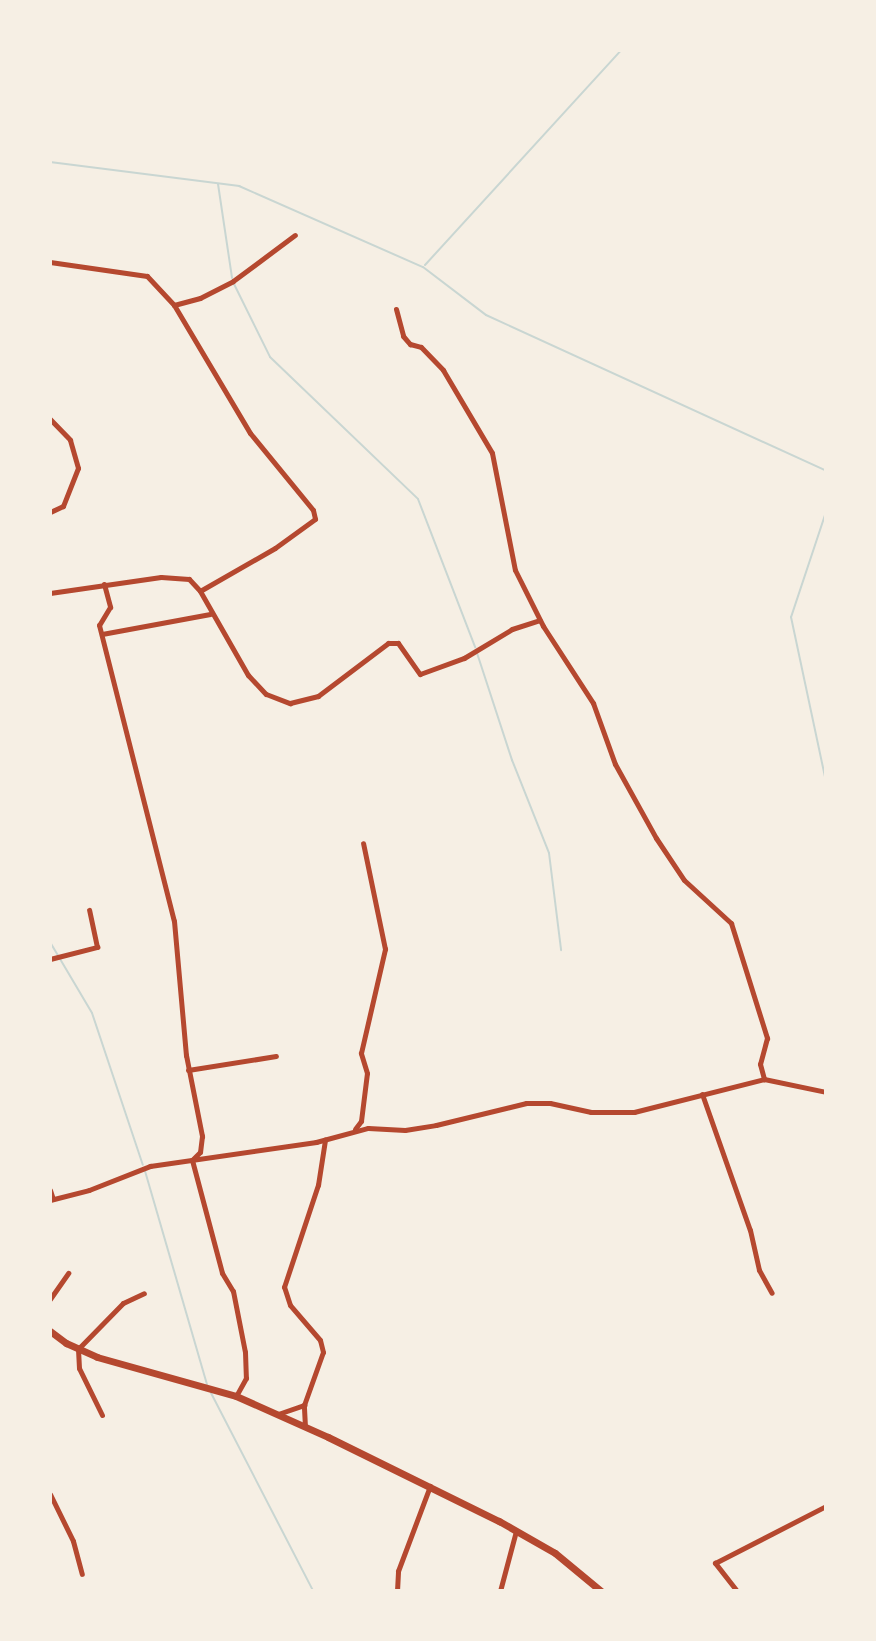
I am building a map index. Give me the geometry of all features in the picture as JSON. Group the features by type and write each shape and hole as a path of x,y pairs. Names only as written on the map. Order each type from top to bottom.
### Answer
{"main road":[{"path":"50,1331 78,1349 236,1396 278,1414 430,1486 516,1531 555,1553 601,1591"}],"street":[{"path":"174,305 200,298 233,281 295,235"},
{"path":"50,262 147,276 174,305 250,433 302,495 315,519 275,548 200,591"},
{"path":"396,309 403,336 410,344 421,347 443,370 492,453 515,570 540,620 593,703 615,764 656,838 695,893 731,923 767,1038 760,1064 764,1079"},
{"path":"50,419 70,440 78,468 63,506 50,512"},
{"path":"50,593 104,584 175,577 189,579 200,591 257,685 266,694 290,703 318,696 388,643 398,643 420,674 464,658 512,629 540,620"},
{"path":"104,584 110,607 99,621 173,911 188,1070 202,1136 200,1152 192,1160"},
{"path":"102,634 211,613"},
{"path":"353,1131 361,1121 367,1073 361,1053 385,949 363,843"},
{"path":"50,959 97,947 89,910"},
{"path":"188,1070 276,1056"},
{"path":"50,1190 52,1200 89,1190 150,1166 325,1140 353,1131 419,1128 526,1103 550,1103 591,1112 634,1112 764,1079 826,1092"},
{"path":"702,1094 750,1230 759,1270 772,1293"},
{"path":"305,1427 304,1405 323,1352 320,1340 290,1305 284,1287 318,1185 325,1140"},
{"path":"192,1160 222,1273 233,1291 237,1311 246,1378 236,1396"},
{"path":"50,1299 68,1273"},
{"path":"102,1415 79,1368 78,1349 123,1303 144,1293"},
{"path":"278,1414 304,1405"},
{"path":"397,1591 398,1571 430,1486"},
{"path":"50,1494 73,1541 82,1574"},
{"path":"737,1591 715,1563 826,1506"},
{"path":"500,1591 516,1531"}],"waterway":[{"path":"425,265 621,50"},
{"path":"50,162 239,186 423,267 486,315 826,471"},
{"path":"218,184 232,278"},
{"path":"234,284 270,357 418,499 475,647"},
{"path":"826,512 791,617 826,781"},
{"path":"477,653 512,760 549,853 561,950"},
{"path":"50,942 92,1013 143,1165"},
{"path":"145,1171 207,1384"},
{"path":"211,1393 313,1591"}]}
